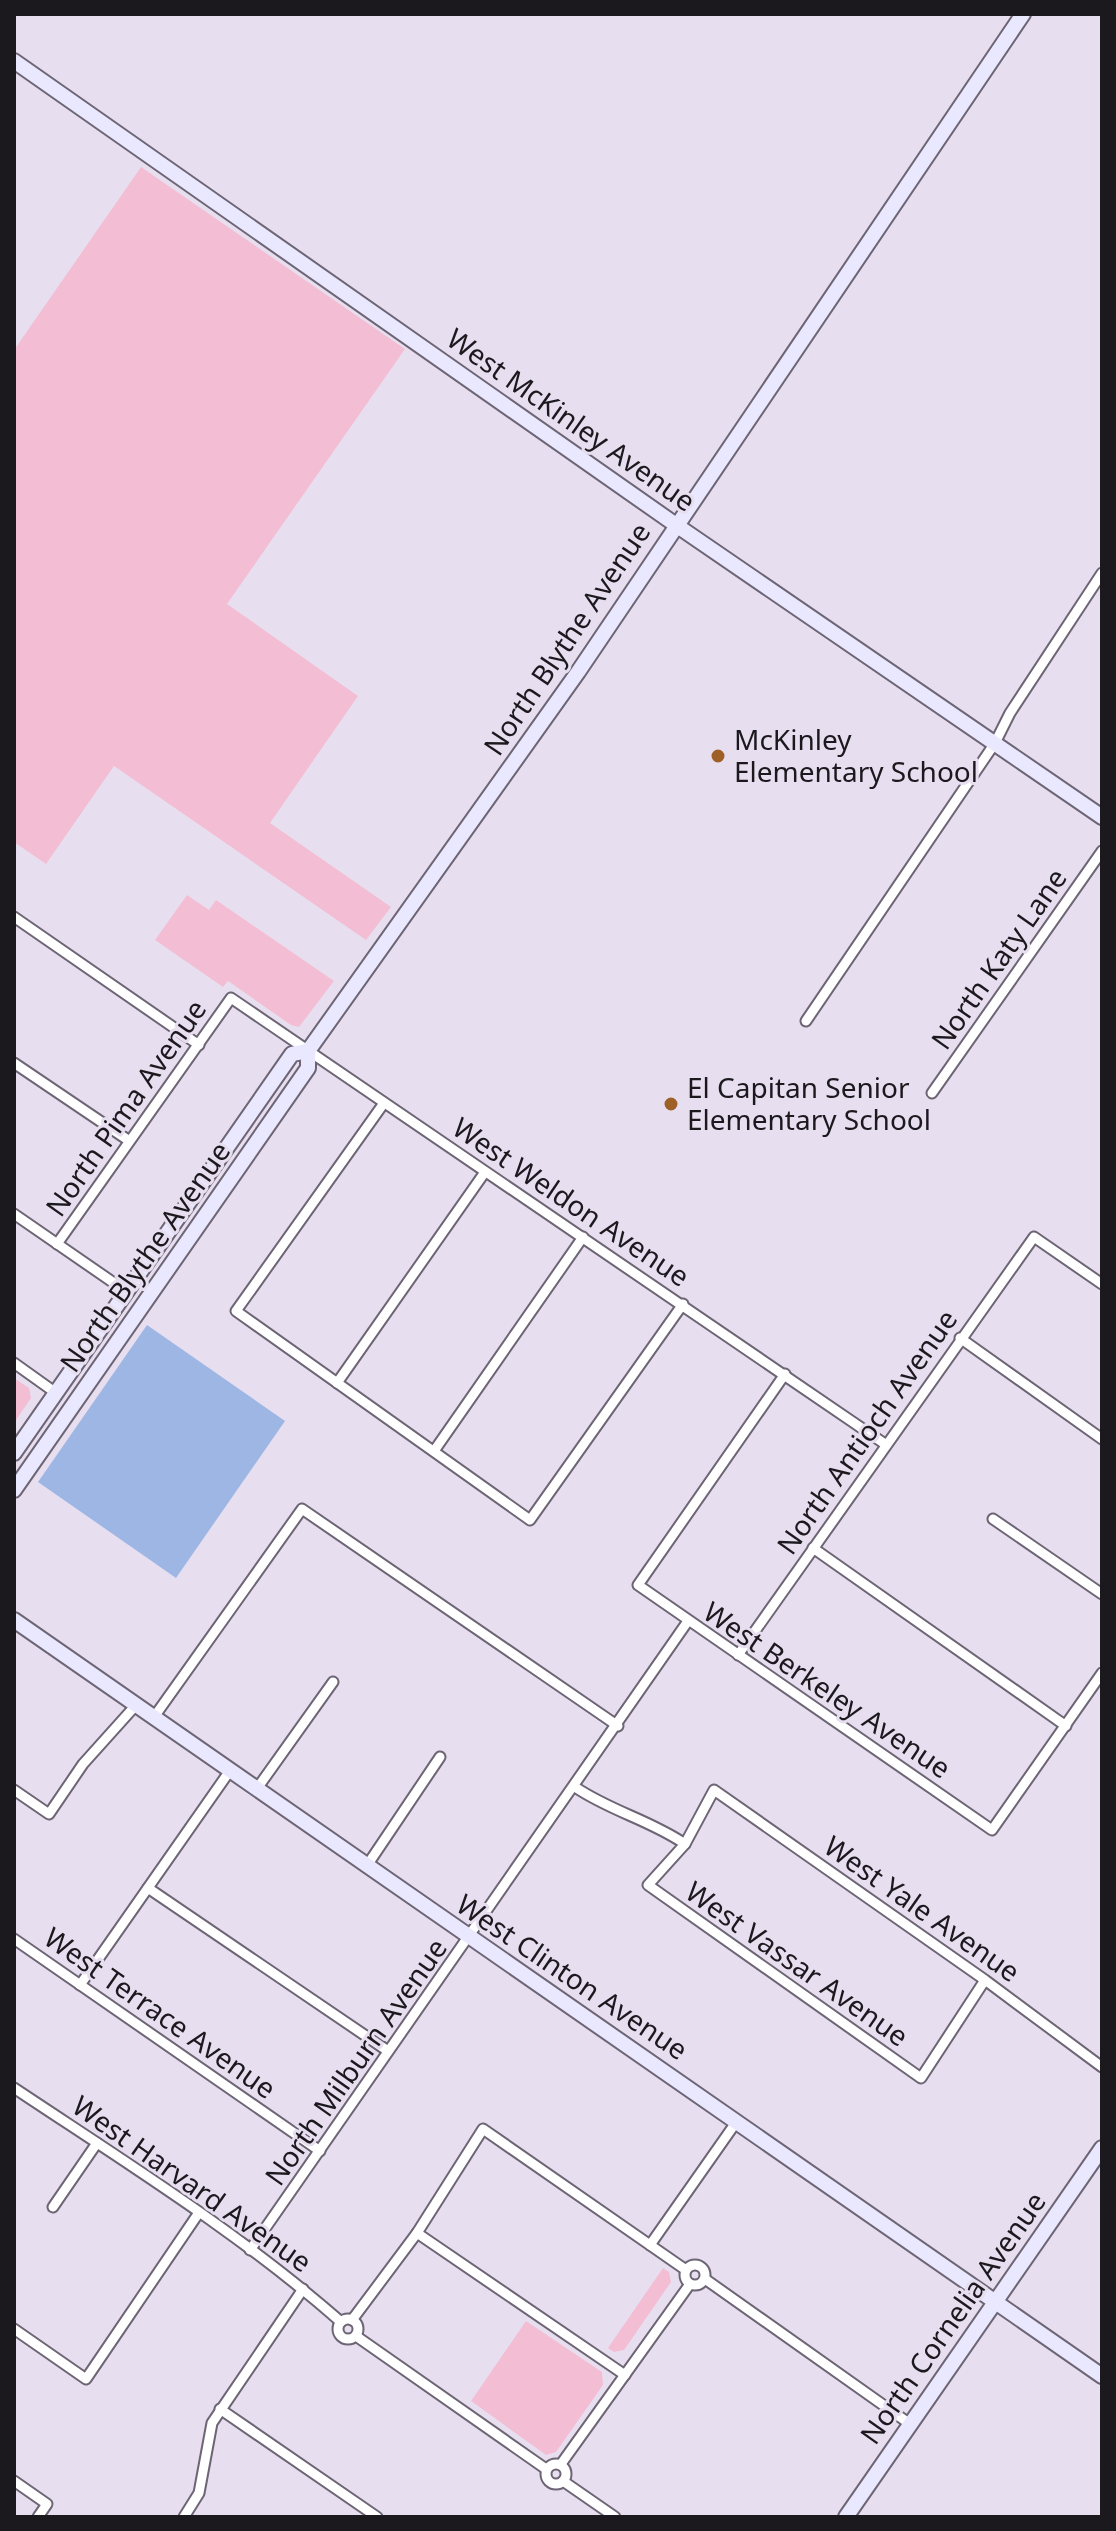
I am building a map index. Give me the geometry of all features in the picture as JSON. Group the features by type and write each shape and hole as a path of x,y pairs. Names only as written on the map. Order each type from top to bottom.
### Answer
{"street":[{"name":"North Blythe Avenue","path":"14,1490 308,1068 308,1051 444,864 1023,14"},
{"name":"West McKinley Avenue","path":"15,65 1102,817"},
{"path":"806,1021 995,743 1010,713 1101,576"},
{"name":"North Katy Lane","path":"932,1093 1102,851"},
{"path":"14,917 199,1045"},
{"name":"West Weldon Avenue","path":"231,998 885,1444"},
{"name":"North Pima Avenue","path":"57,1244 231,998"},
{"name":"North Blythe Avenue","path":"14,1453 292,1054 308,1051"},
{"path":"14,1063 128,1140"},
{"path":"384,1103 236,1311 530,1520 683,1304"},
{"path":"337,1383 485,1172"},
{"path":"14,1214 127,1292"},
{"path":"434,1451 583,1237"},
{"name":"North Antioch Avenue","path":"738,1655 1034,1237 1102,1284"},
{"path":"960,1338 1102,1439"},
{"path":"14,1363 56,1393"},
{"name":"West Berkeley Avenue","path":"785,1374 638,1585 992,1830 1066,1726"},
{"path":"154,1717 302,1509 618,1726"},
{"path":"993,1519 1102,1594"},
{"path":"813,1548 1066,1726 1102,1673"},
{"name":"North Milburn Avenue","path":"250,2250 470,1939 688,1621"},
{"name":"West Clinton Avenue","path":"17,1628 154,1717 1102,2376"},
{"path":"256,1790 333,1682"},
{"path":"14,1790 49,1814 83,1764 136,1705"},
{"path":"366,1867 440,1757"},
{"path":"80,1985 229,1772"},
{"path":"575,1787 604,1807 651,1824 685,1844"},
{"name":"West Yale Avenue","path":"685,1844 714,1790 985,1980 1102,2067"},
{"name":"West Vassar Avenue","path":"685,1844 648,1885 921,2078 985,1980"},
{"path":"148,1888 388,2051"},
{"name":"West Terrace Avenue","path":"14,1939 320,2151"},
{"name":"West Harvard Avenue","path":"14,2088 250,2250 341,2322"},
{"path":"650,2245 737,2121"},
{"path":"356,2336 347,2340 341,2337 337,2328 341,2322 352,2320 417,2233 483,2129 686,2270"},
{"path":"53,2207 97,2143"},
{"name":"North Cornelia Avenue","path":"846,2517 1102,2148"},
{"path":"14,2329 86,2379 198,2214"},
{"path":"417,2233 625,2375"},
{"path":"690,2284 684,2276 686,2270 691,2265 701,2266 705,2279 910,2424"},
{"path":"690,2284 700,2284 705,2279"},
{"path":"561,2464 690,2284"},
{"path":"184,2517 199,2493 208,2439 220,2409 303,2289"},
{"path":"352,2320 358,2327 356,2336"},
{"path":"356,2336 546,2469 548,2481 557,2484 563,2481 566,2472 561,2464 554,2463 546,2469"},
{"path":"220,2409 377,2517"},
{"path":"14,2481 47,2504 38,2517"},
{"path":"563,2481 615,2517"}],"shaded area":[{"path":"141,167 405,349 227,604 358,696 270,823 391,907 366,940 114,766 46,864 14,842 14,350"},
{"path":"187,895 209,910 216,900 334,981 299,1027 291,1025 228,981 223,987 155,940"},
{"path":"14,1378 29,1388 31,1398 14,1423"},
{"path":"663,2268 669,2272 671,2282 624,2350 614,2352 608,2348"},
{"path":"526,2321 602,2372 603,2385 556,2452 546,2455 471,2401"}],"water":[{"path":"147,1325 285,1421 176,1578 38,1482"}],"place":[{"name":"McKinley Elementary School","path":"718,756"},
{"name":"El Capitan Senior Elementary School","path":"671,1104"}]}
